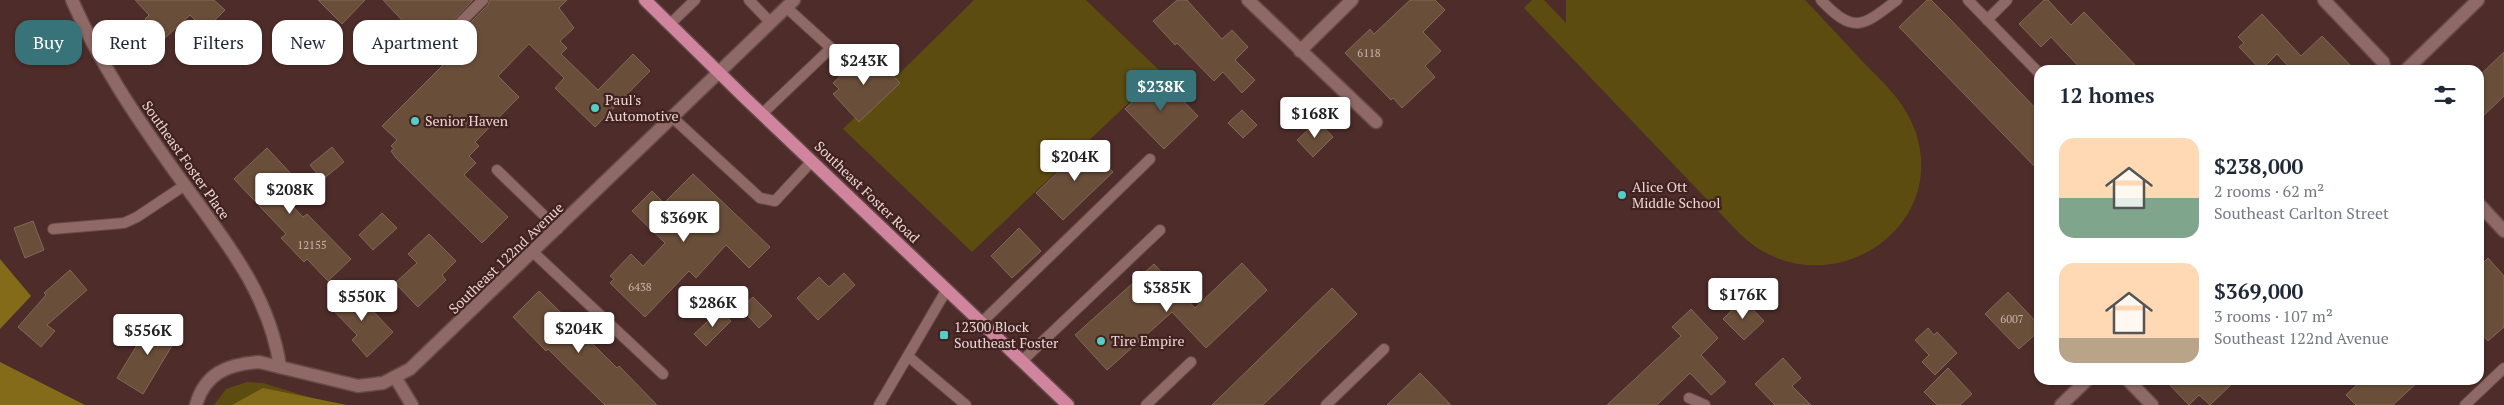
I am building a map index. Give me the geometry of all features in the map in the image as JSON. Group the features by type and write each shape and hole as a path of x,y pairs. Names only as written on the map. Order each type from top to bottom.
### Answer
{"main road":[{"name":"Southeast Foster Road","path":"646,0 762,114 1068,405"}],"street":[{"name":"Southeast Foster Place","path":"72,0 88,38 108,74 236,256 248,276 270,323 276,340 280,366"},
{"path":"1248,0 1376,122"},
{"path":"1300,51 1352,0"},
{"path":"2324,0 2384,65"},
{"path":"2411,65 2478,0"},
{"name":"Southeast 122nd Avenue","path":"196,405 208,382 230,366 259,362 358,386 372,385 395,377 425,356 791,4"},
{"path":"2484,209 2504,231"},
{"path":"395,377 412,405"},
{"path":"2061,405 2082,385"},
{"path":"2133,385 2152,405"}],"lane":[{"path":"462,20 483,0"},
{"path":"670,24 695,0"},
{"path":"749,0 771,23"},
{"path":"1821,0 1837,17 1856,23 1868,22 1897,0"},
{"path":"1968,0 2034,67"},
{"path":"1987,20 2007,0"},
{"path":"762,114 831,48 791,4"},
{"path":"673,118 760,198 775,201 812,161"},
{"path":"982,322 1150,159"},
{"path":"497,170 558,228"},
{"path":"53,229 124,223 137,217 185,185"},
{"path":"1022,361 1160,230"},
{"path":"533,252 663,374"},
{"path":"879,405 947,290"},
{"path":"1326,405 1384,348"},
{"path":"908,357 966,405"},
{"path":"1146,405 1192,362"},
{"path":"2465,405 2504,368"},
{"path":"1689,398 1705,405"}],"shaded area":[{"path":"974,0 1086,0 1161,72 972,252 843,129"},
{"path":"1532,0 1544,0 1566,23 1566,0 1805,0 1886,86 1912,122 1916,133 1921,169 1914,202 1896,230 1870,250 1840,263 1806,265 1772,256 1740,234 1524,8"},
{"path":"0,259 31,296 0,329"},
{"path":"0,362 85,405 0,405"},
{"path":"247,382 263,383 335,405 214,405 226,389"},
{"path":"263,388 347,405 232,405"}],"building":[{"path":"135,0 214,0 225,10 215,20 195,20 190,15 185,20 175,20 175,29 165,38 165,20 146,20 149,15"},
{"path":"318,0 365,0 343,23 343,20 338,20"},
{"name":"Senior Haven","path":"383,0 473,0 454,20 402,20"},
{"name":"Senior Haven","path":"490,0 567,0 559,8 574,28 560,41 567,48 561,54 598,90 633,54 650,71 595,127 555,88 564,78 529,44 498,76 519,97 475,142 479,146 469,156 476,163 464,175 508,217 482,243 396,158 391,151 394,149 391,146 397,140 382,126 443,65 477,65 477,20 473,20 488,5"},
{"path":"1177,0 1187,0 1222,39 1232,30 1248,47 1235,60 1255,80 1242,93 1223,72 1214,81 1177,43 1175,45 1153,21"},
{"path":"1410,0 1435,0 1445,10 1423,32 1441,51 1425,66 1435,77 1402,108 1393,98 1391,100 1345,53 1370,29 1374,34"},
{"path":"1927,0 1931,0 1950,19 2034,107 2034,166 1899,27"},
{"path":"2044,0 2048,0 2071,25 2084,12 2135,65 2077,65 2051,37 2041,47 2019,24"},
{"path":"2262,14 2301,56 2322,36 2350,65 2287,65 2277,54 2266,65 2256,65 2239,47 2244,43 2238,37"},
{"path":"2504,52 2504,96 2484,115 2484,71"},
{"path":"864,54 870,61 875,56 900,83 859,122 833,94 839,89 833,83"},
{"path":"1159,76 1198,116 1164,149 1125,109"},
{"path":"1242,110 1257,125 1243,138 1228,123"},
{"path":"1318,121 1333,137 1313,157 1297,140"},
{"path":"1087,144 1113,172 1063,220 1036,193"},
{"path":"332,147 344,162 322,180 310,165"},
{"path":"267,148 295,178 280,193 303,217 307,214 351,259 328,281 307,259 304,262 281,238 286,234 234,179"},
{"path":"693,174 770,247 749,268 726,245 696,278 689,271 645,317 610,283 614,279 610,276 631,254 643,266 665,243 632,211 652,191 664,203"},
{"path":"382,213 397,228 373,250 359,235"},
{"path":"33,221 44,250 25,258 14,228"},
{"path":"1019,228 1041,251 1012,278 991,256"},
{"path":"429,234 456,261 442,275 446,280 418,307 395,283 417,263 408,254"},
{"path":"2488,258 2504,276 2504,327 2488,341 2484,337 2484,262"},
{"path":"1242,263 1267,290 1206,348 1172,312 1107,370 1075,335 1154,264 1195,308"},
{"path":"70,270 87,290 47,325 55,331 41,347 18,327 46,295 44,293"},
{"path":"844,273 855,285 818,320 797,298 819,277 829,287"},
{"path":"351,288 393,332 367,357 352,340 357,335 331,308"},
{"path":"1332,288 1357,314 1263,405 1212,405"},
{"path":"539,291 617,368 619,366 657,405 605,405 548,349 546,351 513,317"},
{"path":"2008,292 2034,320 2034,336 2019,349 1985,314"},
{"path":"753,297 772,316 759,328 741,308"},
{"path":"1743,299 1764,321 1744,340 1723,319"},
{"path":"1691,309 1718,338 1701,355 1726,382 1711,395 1690,373 1657,405 1607,405 1681,336 1672,327"},
{"path":"720,310 731,321 706,346 694,334"},
{"path":"160,316 178,327 169,342 173,344 143,394 117,378 148,327 152,329"},
{"path":"1928,328 1934,335 1937,332 1957,353 1935,375 1922,362 1929,355 1915,340"},
{"path":"1783,358 1801,378 1792,386 1811,405 1775,405 1755,384"},
{"path":"1948,368 1972,394 1960,405 1937,405 1924,392"},
{"path":"1420,373 1451,405 1387,405"},
{"path":"2170,385 2231,385 2210,405 2199,395 2189,405"},
{"path":"2357,385 2415,385 2393,405 2356,405 2346,395"}],"place":[{"name":"Paul's Automotive","path":"595,108"},
{"name":"Senior Haven","path":"415,121"},
{"name":"Alice Ott Middle School","path":"1622,195"},
{"name":"12300 Block Southeast Foster","path":"944,335"},
{"name":"Tire Empire","path":"1101,341"}]}
